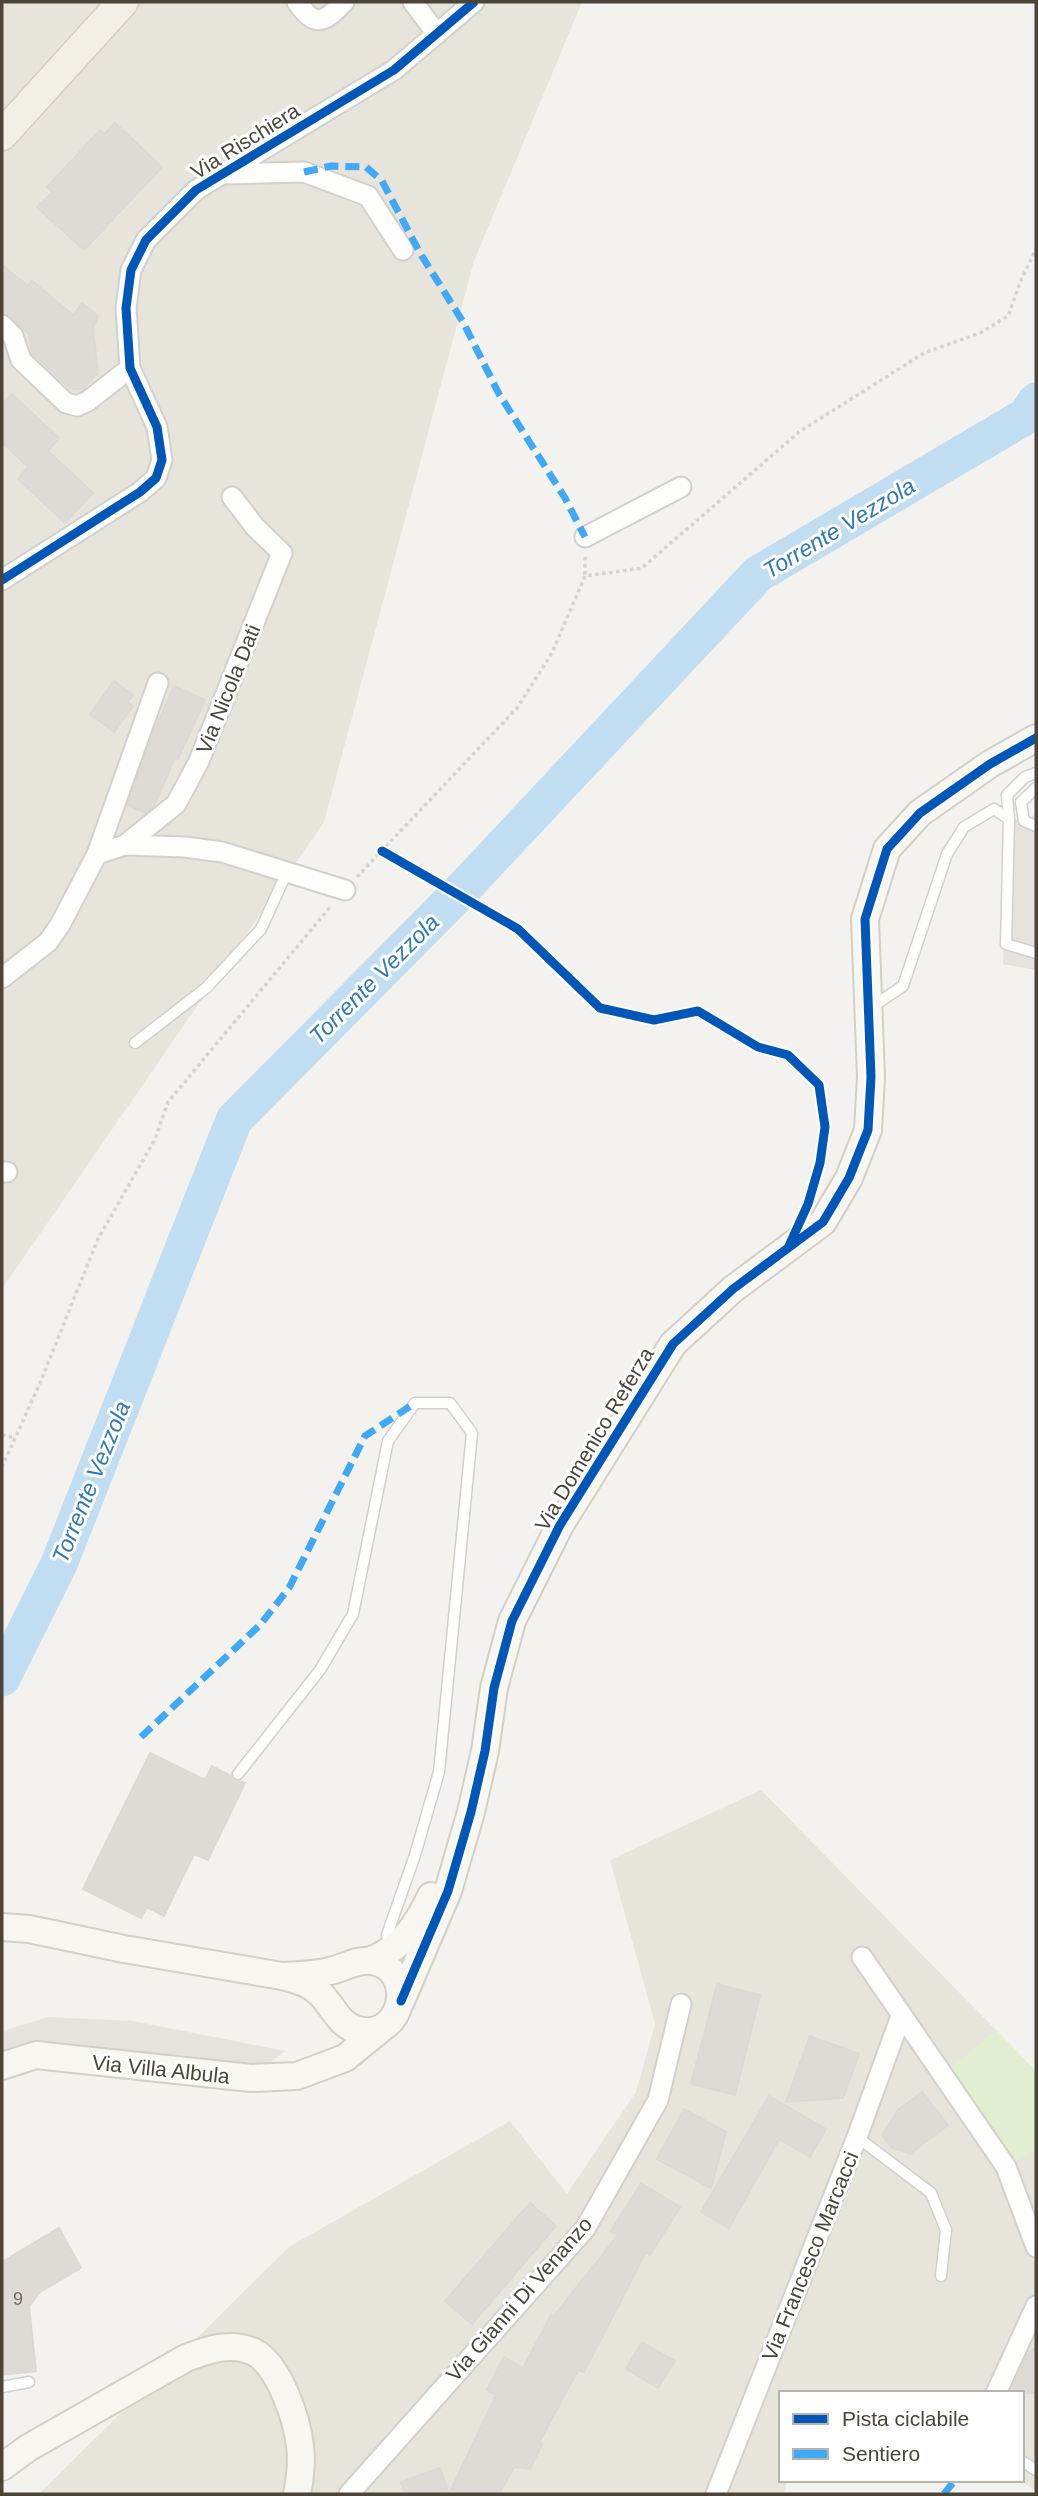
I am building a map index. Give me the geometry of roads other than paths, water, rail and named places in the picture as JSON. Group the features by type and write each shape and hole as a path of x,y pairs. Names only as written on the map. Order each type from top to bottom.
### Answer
{"main road":[{"path":"2,135 123,2"}],"street":[{"path":"297,2 306,15 320,20 329,17 344,2"},
{"path":"413,2 437,34"},
{"name":"Via Rischiera","path":"2,580 130,498 156,478 162,460 157,427 131,368 126,308 131,270 146,240 196,190 394,69 474,2"},
{"path":"225,174 304,172 368,196 403,250"},
{"path":"2,325 13,336 21,360 66,403 77,405 88,401 131,368"},
{"path":"585,537 681,487"},
{"name":"Via Nicola Dati","path":"97,854 125,845 177,804 199,761 282,553 255,527 232,497"},
{"path":"2,978 48,942 60,925 97,854 158,683"},
{"name":"Via Domenico Referza","path":"401,2001 448,1891 471,1812 485,1751 494,1688 512,1621 560,1525 673,1344 733,1289 823,1222 849,1178 868,1130 871,1077 865,919 887,849 920,813 990,764 1036,738"},
{"path":"125,845 185,847 222,852 345,890"},
{"name":"Via Domenico Referza","path":"369,1959 405,1940 423,1912 471,1812"},
{"path":"2,1927 29,1929 282,1976 317,1990 348,2026 359,2031 382,2028 398,2012 401,2001 401,1990 391,1970 369,1959 329,1972 282,1976"},
{"path":"862,1957 1006,2167 1036,2247"},
{"path":"321,2067 334,2051 339,2033 330,1996 332,1984 338,1974 369,1959"},
{"name":"Via Gianni Di Venanzo","path":"349,2494 584,2229 658,2099 681,2004"},
{"name":"Via Francesco Marcacci","path":"716,2494 857,2137 901,2016"},
{"name":"Via Villa Albula","path":"2,2066 36,2055 251,2078 297,2076 345,2058 382,2028"},
{"path":"997,2391 1036,2305"},
{"path":"2,2467 28,2448 186,2358 212,2348 237,2347 254,2352 270,2366 284,2391 300,2447 297,2494"}],"lane":[{"path":"1036,773 1025,777 1007,795 1009,819 1006,944 1036,953"},
{"path":"1036,788 1021,802 1024,821 1036,826"},
{"path":"867,1010 903,986 947,854 964,827 994,809 1009,819"},
{"path":"135,1043 206,988 261,929 287,872"},
{"path":"239,1774 320,1670 353,1614 388,1441 415,1402 450,1403 472,1433 439,1772 387,1935 369,1959"},
{"path":"857,2137 931,2193 946,2230 941,2276"},
{"path":"2,2387 29,2382"}],"waterway":[{"name":"Torrente Vezzola","path":"2,1678 59,1564 234,1120 458,894 758,574 1026,416 1036,401"}]}
